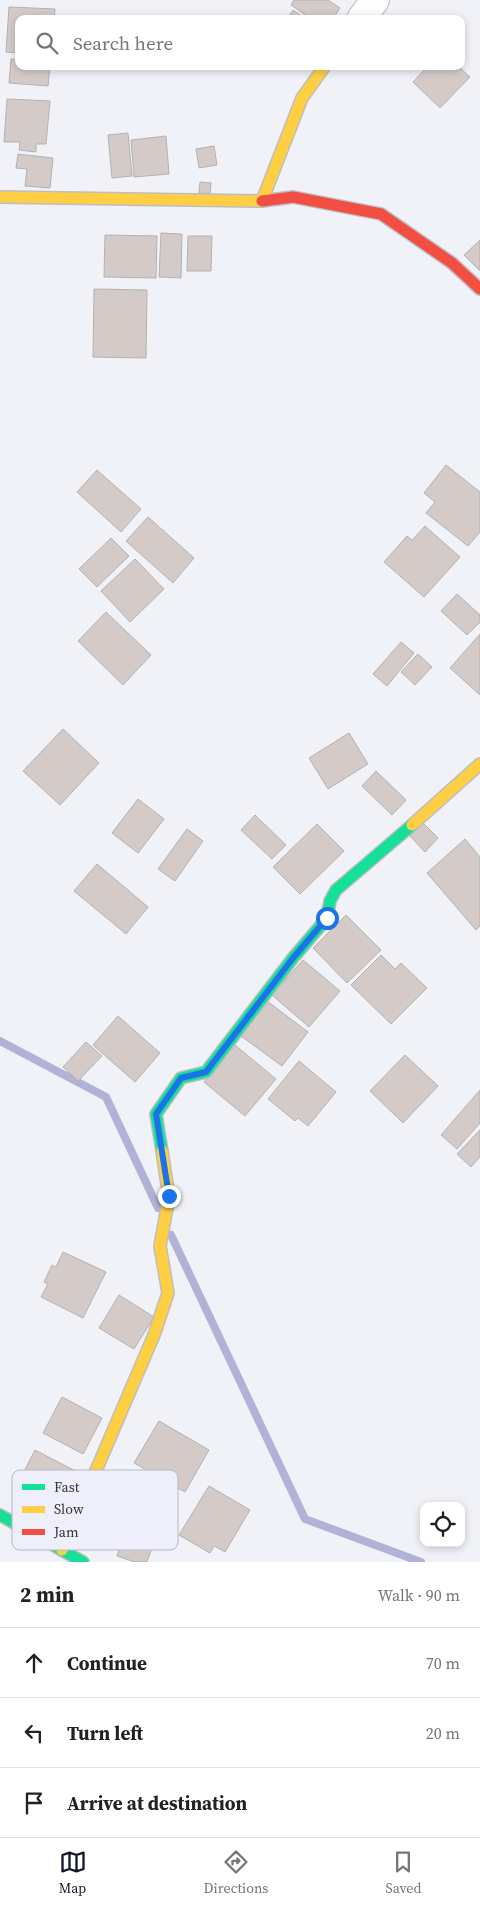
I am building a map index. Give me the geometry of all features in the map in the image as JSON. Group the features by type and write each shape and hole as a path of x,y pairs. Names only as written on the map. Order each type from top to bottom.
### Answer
{"street":[{"path":"364,15 375,0"},
{"path":"262,201 302,98 322,70"},
{"path":"0,197 262,201 293,197 381,214 452,263 480,288"},
{"path":"95,1470 154,1335 168,1293 160,1246 169,1196 156,1114 181,1078 206,1072 293,958 327,918 330,901 336,890 458,786 469,772 480,764"},
{"path":"0,1515 12,1522"},
{"path":"62,1550 83,1562"}],"building":[{"path":"294,0 328,0 340,8 336,15 305,15 291,5"},
{"path":"9,7 55,9 54,15 15,15 15,53 6,52"},
{"path":"293,10 300,15 290,15"},
{"path":"11,59 15,60 15,70 50,70 48,86 9,83"},
{"path":"424,70 462,70 470,77 440,108 413,82"},
{"path":"7,99 50,101 46,144 36,144 36,152 19,150 20,142 4,142"},
{"path":"128,133 132,176 112,178 108,135"},
{"path":"166,136 169,174 134,177 131,140"},
{"path":"214,146 217,165 199,168 196,149"},
{"path":"18,154 53,158 50,188 25,186 27,169 16,168"},
{"path":"200,182 211,183 210,194 199,193"},
{"path":"161,233 182,234 181,278 159,277"},
{"path":"105,235 157,236 156,278 104,277"},
{"path":"188,236 212,236 211,271 187,271"},
{"path":"480,240 480,271 464,255"},
{"path":"94,289 147,290 146,358 93,357"},
{"path":"446,465 480,492 480,532 468,546 426,513 435,502 424,493"},
{"path":"97,470 141,509 121,532 77,492"},
{"path":"148,517 194,558 173,583 126,541"},
{"path":"425,526 460,557 424,597 384,562 407,536 412,540"},
{"path":"111,538 129,556 97,587 79,569"},
{"path":"135,559 164,589 130,622 101,591"},
{"path":"457,594 480,615 480,622 467,635 441,611"},
{"path":"106,612 151,655 123,685 78,641"},
{"path":"480,634 480,695 450,668"},
{"path":"401,642 414,653 387,686 373,674"},
{"path":"418,654 432,667 415,685 401,672"},
{"path":"63,729 99,763 60,805 23,771"},
{"path":"349,733 368,764 328,789 309,758"},
{"path":"376,771 406,800 392,815 362,786"},
{"path":"138,799 164,819 138,853 112,833"},
{"path":"255,815 286,845 272,859 241,830"},
{"path":"423,823 438,838 425,852 410,836"},
{"path":"317,824 344,851 300,894 273,867"},
{"path":"187,829 203,841 175,881 158,869"},
{"path":"465,839 480,857 480,926 476,930 427,873"},
{"path":"97,864 148,907 126,934 74,891"},
{"path":"346,915 381,950 347,983 313,948"},
{"path":"381,955 395,969 401,963 427,988 391,1024 351,985"},
{"path":"303,960 340,991 309,1027 272,995"},
{"path":"267,1001 308,1032 282,1066 241,1036"},
{"path":"118,1016 160,1053 135,1082 93,1045"},
{"path":"86,1042 102,1056 78,1081 63,1067"},
{"path":"235,1045 276,1079 245,1116 204,1082"},
{"path":"405,1055 438,1086 403,1123 370,1091"},
{"path":"299,1061 336,1092 308,1126 298,1118 295,1121 268,1099"},
{"path":"480,1090 480,1123 457,1149 441,1135"},
{"path":"480,1130 480,1157 471,1167 457,1154"},
{"path":"63,1252 106,1272 83,1318 41,1297 48,1284 44,1282 52,1265 56,1267"},
{"path":"119,1295 154,1317 134,1349 99,1328"},
{"path":"62,1397 102,1418 83,1454 43,1433"},
{"path":"159,1421 209,1450 185,1492 178,1488 178,1470 146,1470 134,1463"},
{"path":"35,1450 74,1470 25,1470"},
{"path":"209,1486 250,1510 225,1552 214,1546 210,1553 179,1535"},
{"path":"119,1550 151,1550 147,1562 135,1562 117,1556"}],"waterway":[{"path":"0,1041 106,1097 158,1208"},
{"path":"171,1235 305,1519 421,1562"}],"traffic: fast":[{"path":"162,1151 156,1114 181,1078 206,1072 293,958 327,918 330,901 336,890 412,825"},
{"path":"0,1515 12,1522"},
{"path":"62,1550 83,1562"}],"traffic: slow":[{"path":"0,197 262,201 302,98 322,70"},
{"path":"412,825 480,764"},
{"path":"96,1470 154,1335 168,1293 160,1246 169,1197 162,1151"}],"traffic: jam":[{"path":"262,201 293,197 381,214 452,263 480,289"}],"route":[{"path":"169,1196 156,1114 181,1078 206,1072 293,958 327,918"}]}
